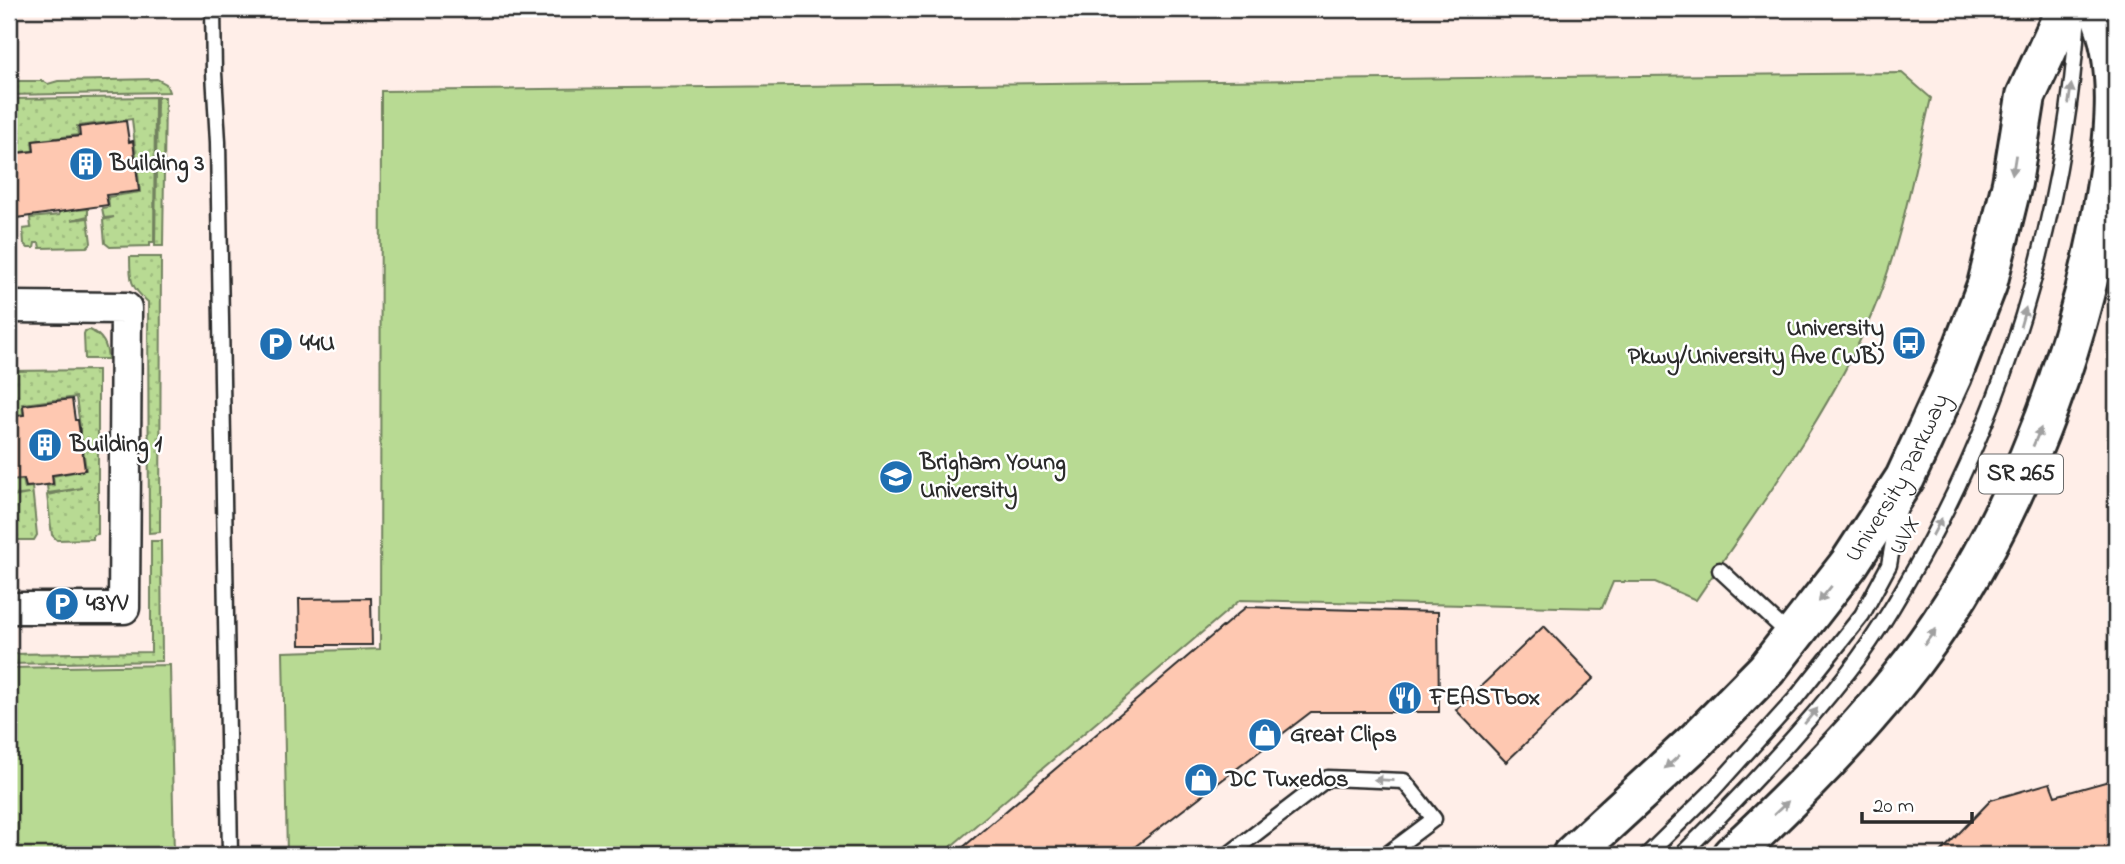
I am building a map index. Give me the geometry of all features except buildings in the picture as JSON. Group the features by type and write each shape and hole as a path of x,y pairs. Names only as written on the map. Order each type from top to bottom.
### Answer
{"main road":[{"name":"University Parkway","path":"1572,855 1697,740 1767,668 1849,564 1905,478 1952,376 1987,285 2012,183 2026,96 2066,9"},
{"name":"SR 265","path":"1732,855 1800,791 1898,681 1938,625 1974,567 2008,504 2045,418 2076,325 2095,255 2116,119 2110,47 2098,9"}],"street":[{"path":"9,307 126,308 124,608 9,608"}],"lane":[{"path":"214,9 230,855"},
{"name":"UVX","path":"1681,855 1788,743 1850,670 1916,568 1973,453 2021,325 2039,260 2066,122 2079,9"},
{"path":"1647,855 1713,791 1795,699 1862,615 1888,565 1905,478"},
{"path":"1720,570 1791,637"},
{"path":"1228,855 1328,778 1404,781 1434,819 1386,855"}],"green space":[{"name":"Brigham Young University","path":"1902,73 1931,98 1906,208 1891,262 1872,314 1813,426 1696,600 1655,582 1613,582 1602,608 1240,600 941,855 287,855 283,652 380,649 381,91"},
{"path":"157,79 166,84 169,92 9,95 9,81 43,81 48,84 58,81"},
{"path":"155,97 154,242 150,242 150,246 110,247 105,243 103,220 114,217 104,218 102,208 109,207 108,197 140,192 132,119 77,126 78,135 32,141 33,151 9,153 9,144 21,142 19,128 9,129 9,99"},
{"path":"157,97 165,97 163,246 155,246"},
{"path":"77,201 78,210 88,209 88,216 71,220 88,218 91,243 87,247 40,248 39,243 35,243 34,248 28,248 24,244 23,229 31,228 30,218 59,215 58,204"},
{"path":"130,257 161,257 160,532 149,533 148,302 132,282"},
{"path":"90,330 104,342 108,359 85,359 84,334"},
{"path":"98,370 98,534 93,535 93,539 57,540 52,535 47,495 82,488 48,493 47,486 54,485 53,476 86,470 76,397 22,404 23,414 9,416 9,371"},
{"path":"23,480 25,488 32,487 37,535 34,540 9,540 9,501 12,497 29,494 11,496 9,499 9,481"},
{"path":"151,541 161,541 162,661 9,664 9,654 151,652"},
{"path":"170,665 174,855 9,855 9,668"}],"place":[{"name":"Building 3","path":"86,164"},
{"name":"University Pkwy/University Ave (WB)","path":"1909,343"},
{"name":"44U","path":"276,344"},
{"name":"Building 1","path":"45,445"},
{"name":"Brigham Young University","path":"896,477"},
{"name":"43YV","path":"62,604"},
{"name":"FEASTbox","path":"1405,698"},
{"name":"Great Clips","path":"1265,735"},
{"name":"DC Tuxedos","path":"1201,780"}]}
